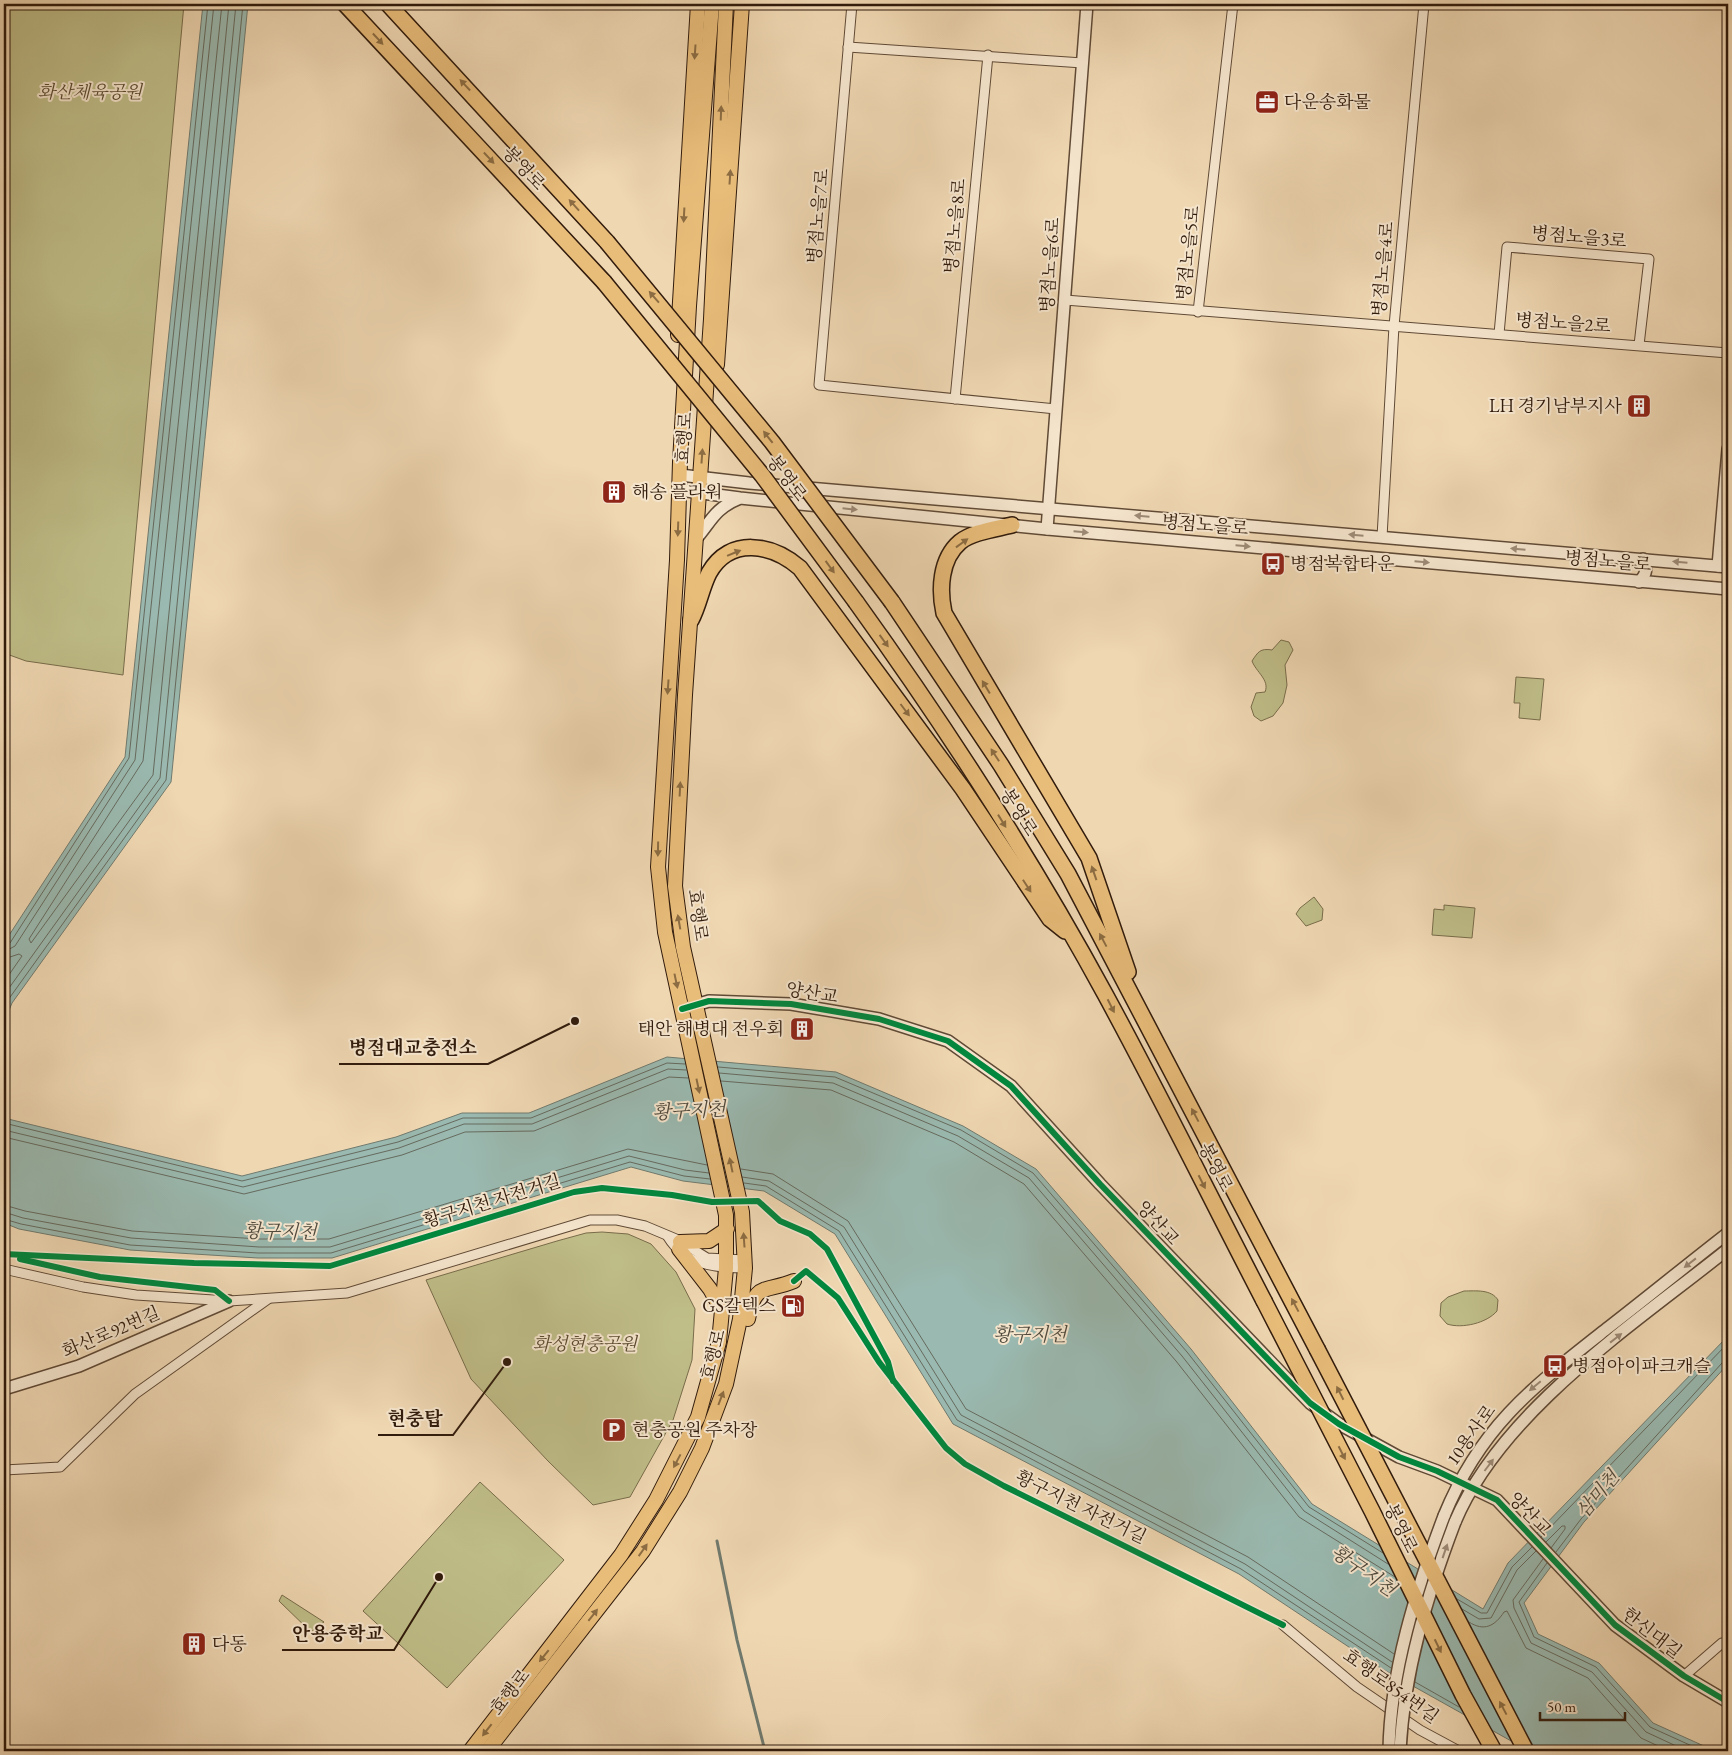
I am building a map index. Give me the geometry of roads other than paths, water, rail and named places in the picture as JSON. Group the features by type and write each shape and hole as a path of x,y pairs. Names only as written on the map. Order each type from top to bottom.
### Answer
{"highway":[{"name":"봉영로","path":"345,4 604,282 762,475 856,602 959,752 1028,860 1104,993 1372,1511 1462,1695 1494,1751"},
{"name":"봉영로","path":"388,4 607,242 766,434 892,602 1002,765 1063,866 1144,1018 1318,1348 1526,1751"},
{"path":"1012,525 960,542 951,553 942,581 940,596 944,613 1089,858 1144,1018"},
{"path":"691,620 710,571 726,556 756,547 776,551 788,557 800,568 963,789 1050,919 1070,934"}],"main road":[{"path":"683,413 676,387 679,295 698,4"},
{"name":"효행로","path":"487,1751 530,1685 621,1555 656,1500 687,1442 708,1386 722,1316 727,1222 663,919 658,868 658,835 677,560 689,306 712,4"},
{"name":"효행로","path":"470,1751 614,1589 643,1551 680,1492 702,1448 731,1366 738,1334 745,1264 742,1212 683,946 676,896 675,856 711,319 726,4"},
{"path":"706,398 716,375 717,367 742,4"},
{"path":"663,919 668,922 674,952 679,954 683,946"},
{"path":"676,1243 709,1241 727,1222"},
{"path":"676,1243 710,1289 722,1316 727,1317 731,1321 726,1354 731,1366"},
{"path":"738,1334 744,1328 750,1307 758,1292 774,1285 794,1282"},
{"path":"602,1581 614,1589"}],"street":[{"path":"852,4 848,47 988,55 1083,63"},
{"name":"병점노을6로","path":"1047,529 1088,4"},
{"name":"병점노을5로","path":"1233,4 1198,312 1394,326"},
{"name":"병점노을4로","path":"1382,537 1394,326 1424,4"},
{"name":"병점노을7로","path":"848,47 819,385 1056,409"},
{"name":"병점노을8로","path":"955,399 988,55"},
{"name":"병점노을3로","path":"1500,334 1507,247 1649,259 1639,345"},
{"path":"1065,300 1198,312"},
{"name":"병점노을2로","path":"1394,326 1728,353"},
{"path":"1723,566 1728,449"},
{"name":"병점노을로","path":"680,475 750,483 1723,566"},
{"path":"695,540 714,514 726,504 743,498 745,487 750,483"},
{"name":"병점노을로","path":"679,490 1047,529 1728,590"},
{"path":"984,522 989,517 990,510 987,503"},
{"path":"1106,513 1102,519 1101,527 1106,534"},
{"path":"1308,552 1316,545 1317,538 1313,531"},
{"path":"1443,564 1439,556 1440,548 1446,542"},
{"path":"1639,582 1645,576 1646,568 1643,559"},
{"name":"양산교","path":"682,1009 709,1001 790,1004 879,1019 948,1041 1011,1086 1100,1184 1310,1403 1339,1424 1399,1457 1459,1481 1497,1500 1567,1575"},
{"path":"4,1269 83,1287 136,1295 229,1301 347,1293 590,1220 617,1220 645,1226 699,1255 726,1264 745,1264"},
{"name":"10용사로","path":"1389,1751 1393,1698 1398,1667 1444,1516 1459,1481 1492,1431 1531,1389 1728,1233"},
{"name":"10용사로","path":"1400,1751 1405,1700 1418,1634 1455,1522 1473,1488 1519,1426 1568,1378 1728,1249"},
{"path":"4,1470 60,1467 135,1394 270,1298"},
{"name":"화산로92번길","path":"4,1389 79,1366 229,1301"},
{"path":"1492,1431 1495,1441 1507,1442"},
{"name":"한신대길","path":"1567,1575 1615,1625 1684,1676 1728,1702"},
{"name":"효행로854번길","path":"1283,1625 1356,1687 1420,1730 1459,1751"},
{"name":"한신대길","path":"1684,1676 1713,1649 1722,1643 1728,1645"}],"water":[{"path":"203,4 248,4 171,782 12,1003 4,1023 4,943 125,757"},
{"name":"황구지천","path":"667,1057 836,1072 963,1126 1036,1169 1191,1349 1312,1504 1483,1609 1508,1563 1728,1336 1728,1364 1584,1522 1524,1603 1538,1634 1599,1663 1653,1723 1715,1751 1529,1751 1379,1667 1239,1574 953,1424 835,1234 764,1191 683,1181 631,1167 332,1258 258,1258 130,1250 19,1229 4,1223 4,1118 242,1176 396,1137 462,1113 529,1113"}],"waterway":[{"path":"717,1541 737,1640 765,1751"}],"place":[{"name":"다운송화물","path":"1267,102"},
{"name":"LH 경기남부지사","path":"1639,406"},
{"name":"해송 플라워","path":"614,492"},
{"name":"병점복합타운","path":"1273,564"},
{"name":"병점대교충전소","path":"575,1021"},
{"name":"태안 해병대 전우회","path":"802,1029"},
{"name":"GS칼텍스","path":"793,1306"},
{"name":"현충탑","path":"507,1362"},
{"name":"병점아이파크캐슬","path":"1555,1366"},
{"name":"현충공원 주차장","path":"614,1430"},
{"name":"안용중학교","path":"439,1577"},
{"name":"다동","path":"194,1644"}],"park label":[{"name":"화산체육공원","path":"90,92"},
{"name":"화성현충공원","path":"585,1344"}],"water label":[{"name":"삼미천","path":"1597,1494"}]}
